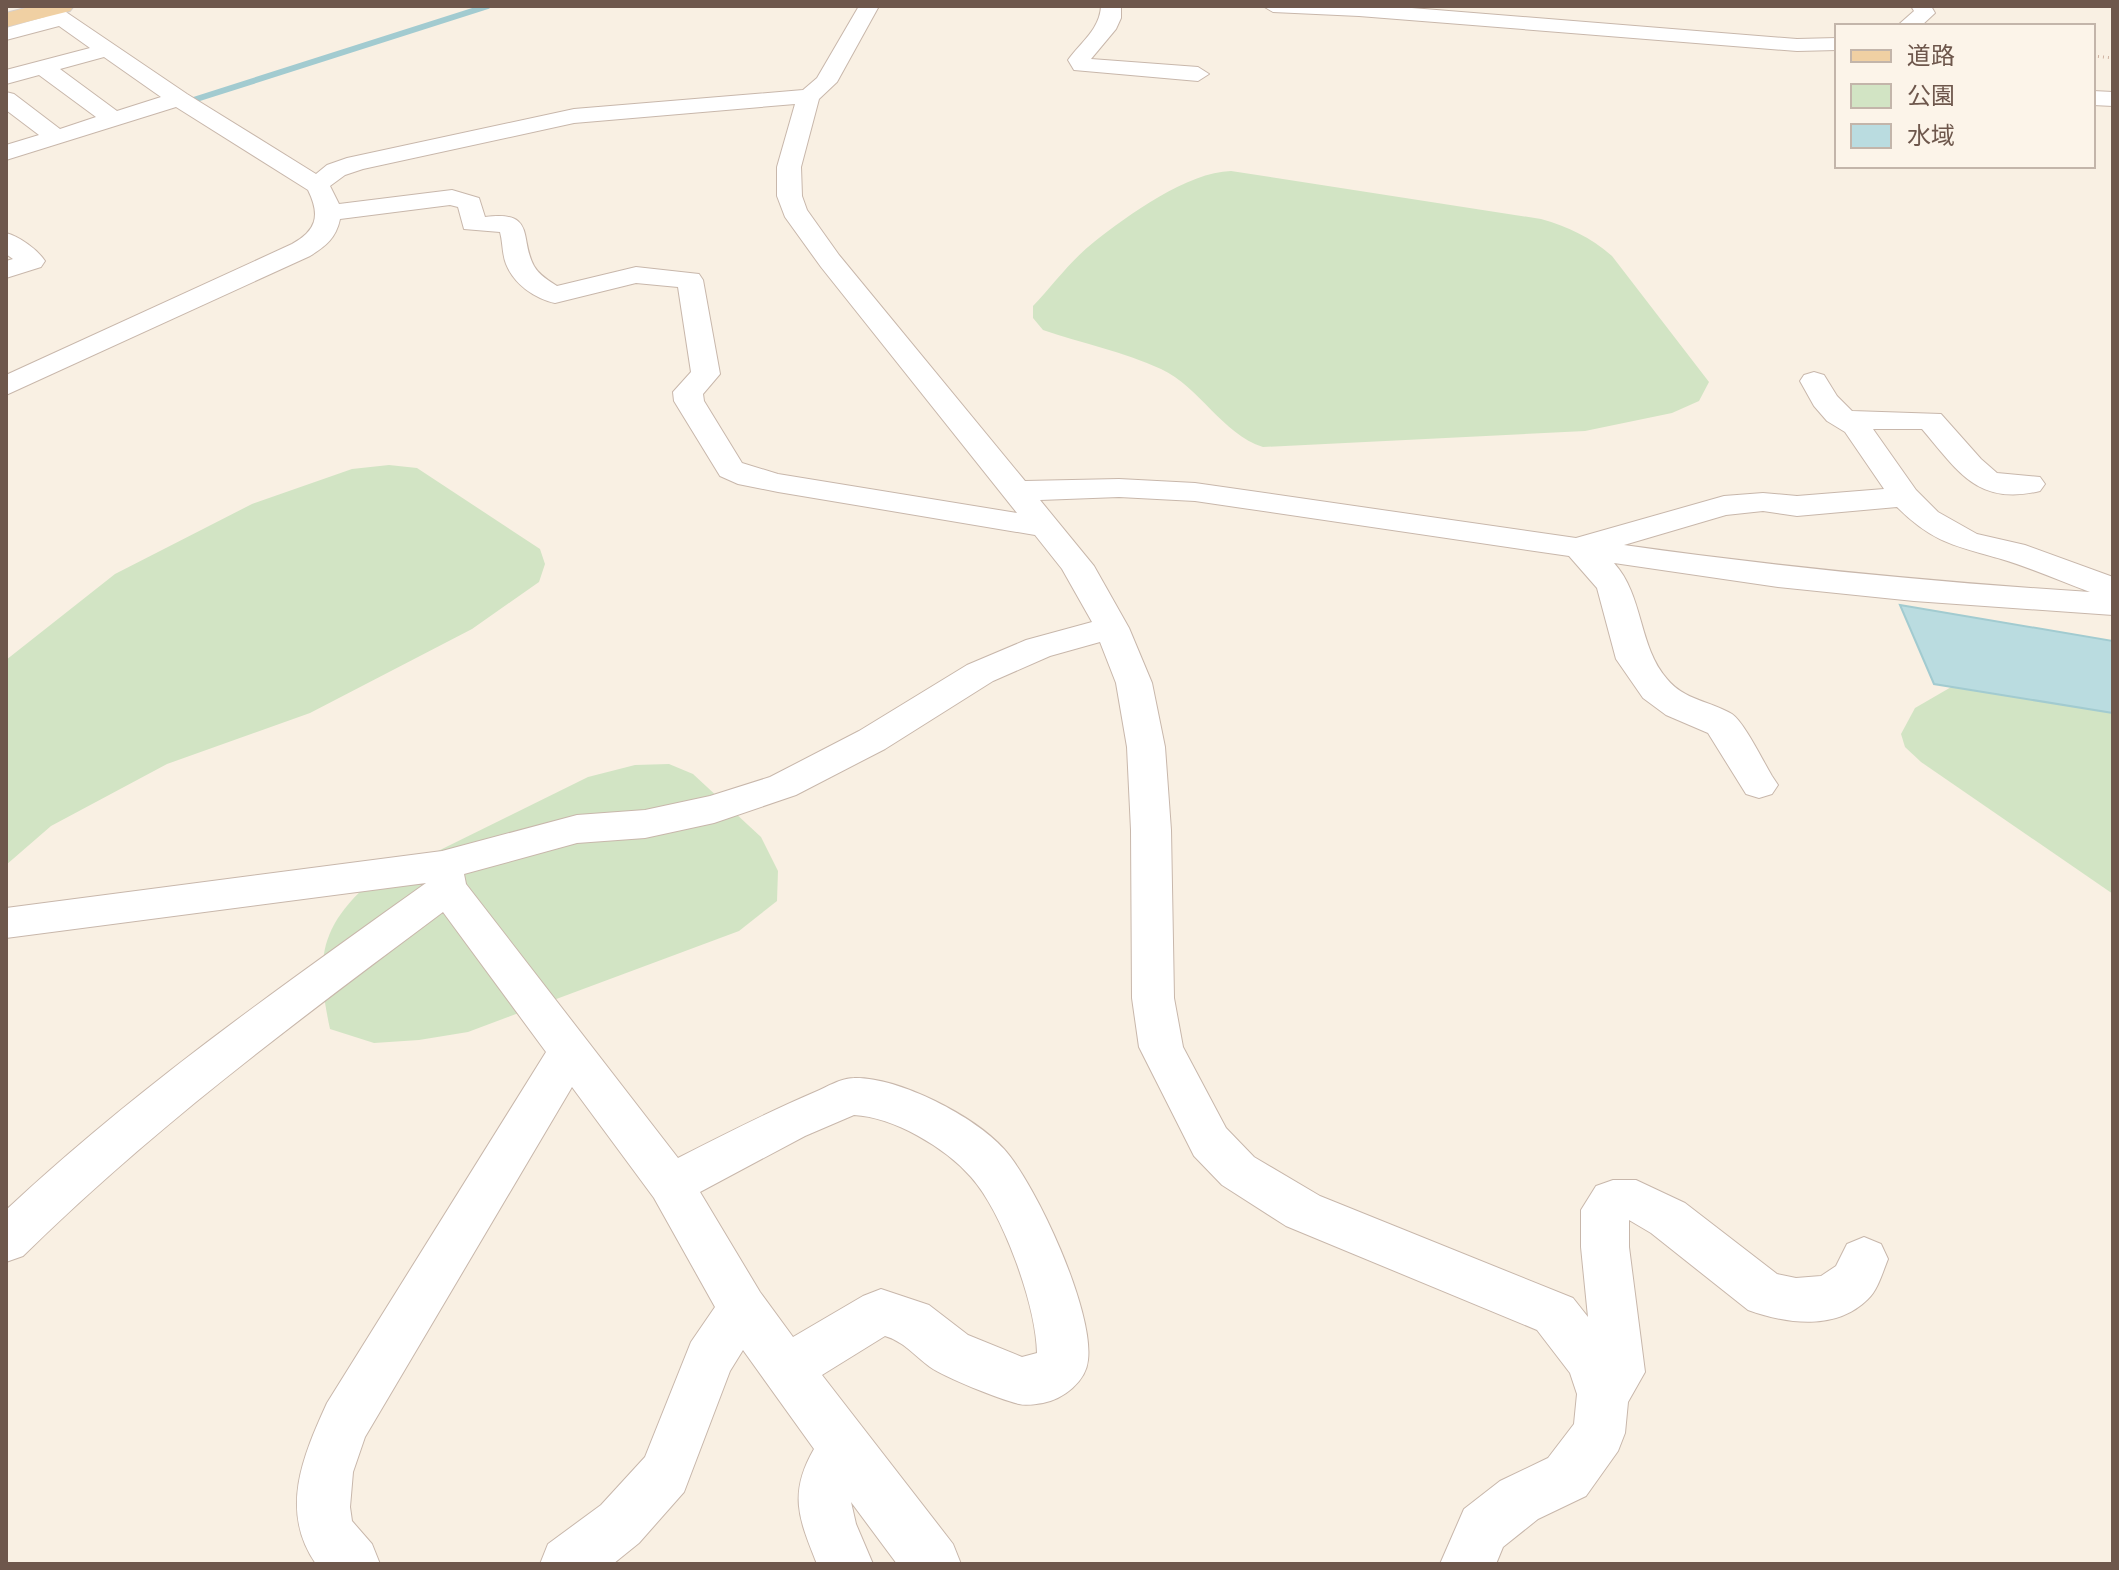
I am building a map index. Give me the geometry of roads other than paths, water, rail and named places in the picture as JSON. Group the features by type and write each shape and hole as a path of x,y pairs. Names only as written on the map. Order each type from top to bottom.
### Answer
{"main road":[{"path":"6,20 54,10"}],"street":[{"path":"317,185 336,170 356,163 539,122 809,96 826,82 869,6"},
{"path":"1111,6 1111,18 1079,60 1082,65 1198,74"},
{"path":"1273,6 1797,45 1835,52"},
{"path":"1910,24 1925,13 1921,6"},
{"path":"6,34 54,10 179,99 317,185 325,194 327,213 318,240 301,250 6,386"},
{"path":"1797,45 1835,44"},
{"path":"6,77 107,50"},
{"path":"43,67 113,119"},
{"path":"809,96 790,161 787,187 795,211 830,261 1077,566 1112,628 1134,683 1146,747 1151,830 1153,998 1161,1047 1210,1142 1238,1171 1303,1211 1555,1314 1591,1360 1603,1394 1599,1433 1567,1477 1519,1500 1483,1528 1468,1564"},
{"path":"6,99 56,137"},
{"path":"6,153 179,99"},
{"path":"327,213 452,197 463,199 470,203 473,224 502,223 509,227 514,234 519,266 547,293 555,295 636,275 690,280 706,374 688,392 689,401 731,469 749,477 792,486 1045,527"},
{"path":"6,241 32,261 6,270"},
{"path":"1814,381 1824,400 1856,426 1905,497 1927,519 1966,541 2013,552 2113,589"},
{"path":"1846,420 1930,420 1970,466 1989,482 2029,484"},
{"path":"1016,491 1119,488 1195,492 1778,577 1914,591 2113,604"},
{"path":"1578,547 1724,506 1763,502 1797,506 1905,497"},
{"path":"1578,547 1605,573 1614,588 1634,659 1656,690 1679,707 1721,724 1759,785"},
{"path":"6,923 444,877 577,829 645,824 714,809 783,786 872,740 980,673 1038,648 1112,628"},
{"path":"444,877 569,1053 671,1184 742,1308 933,1564"},
{"path":"6,1241 59,1187 208,1063 444,877"},
{"path":"352,1564 331,1537 322,1509 330,1454 352,1406 569,1053"},
{"path":"671,1184 789,1123 851,1096 882,1098 944,1128 988,1163 1032,1235 1062,1330 1063,1362 1047,1378 1022,1381 998,1374 950,1352 911,1321 881,1312 788,1367"},
{"path":"1603,1394 1619,1372 1605,1247 1605,1210 1613,1200 1636,1200 1668,1218 1765,1294 1796,1300 1830,1298 1853,1282 1864,1259"},
{"path":"568,1564 620,1524 665,1474 709,1359 742,1308"},
{"path":"845,1447 826,1480 824,1498 829,1523 845,1564"}],"water":[{"path":"1900,605 2113,641 2113,713 1934,684"}],"waterway":[{"path":"184,103 488,6"}]}
